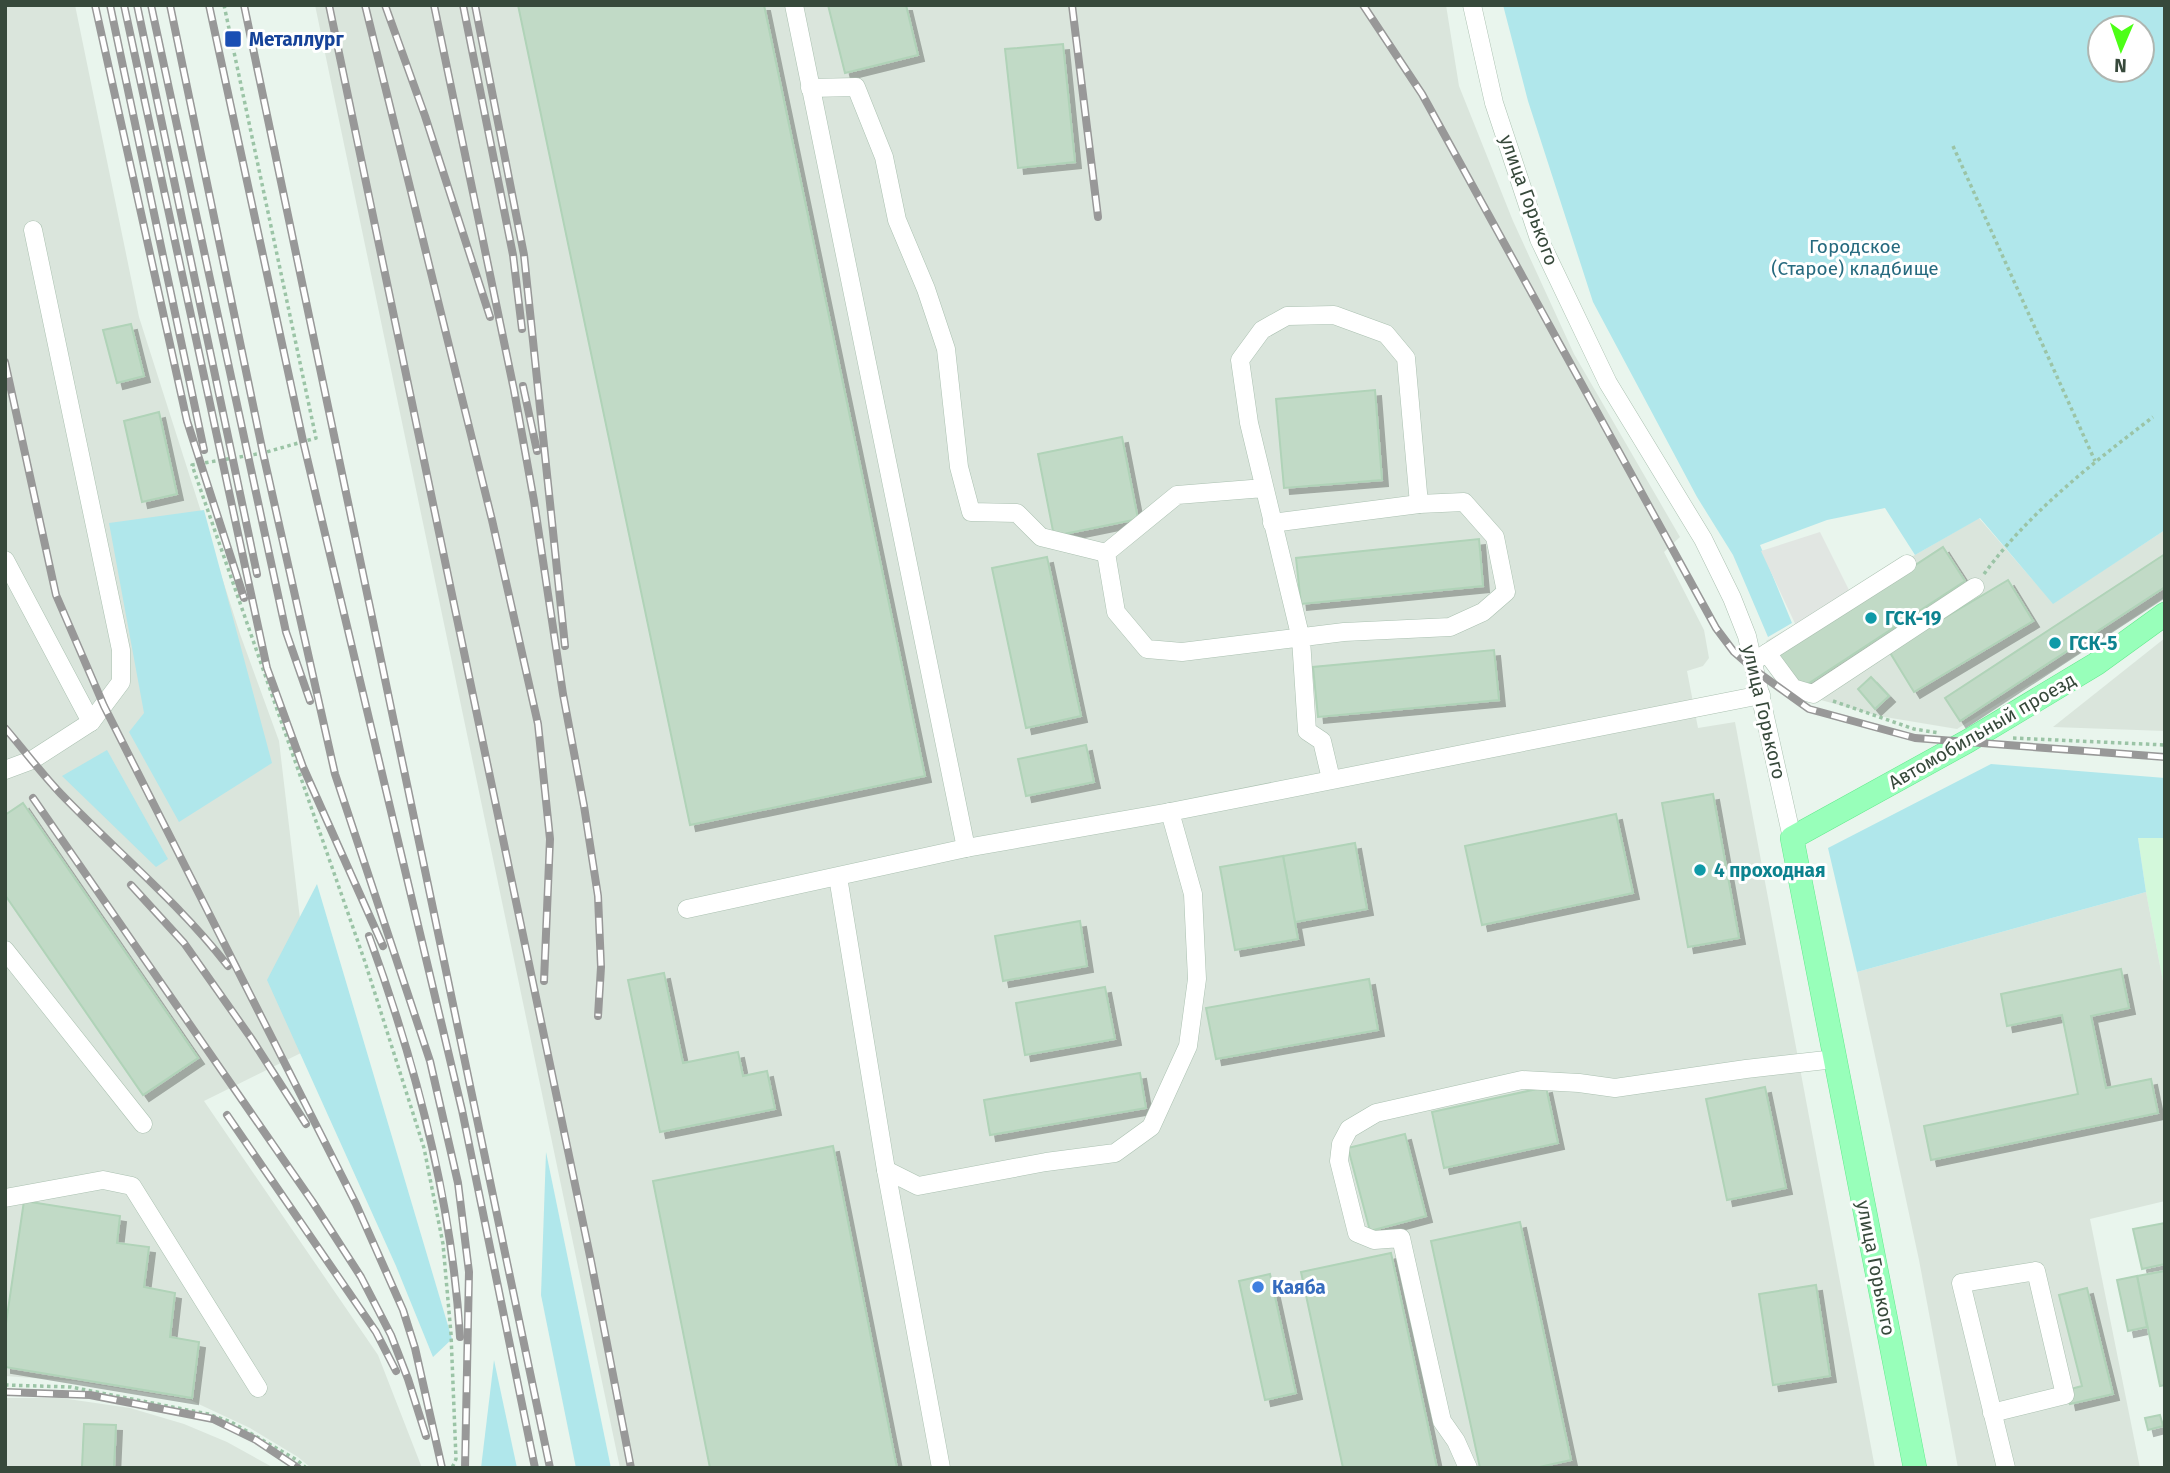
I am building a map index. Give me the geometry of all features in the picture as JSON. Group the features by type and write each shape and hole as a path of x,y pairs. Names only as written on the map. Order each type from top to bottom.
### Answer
{"main road":[{"name":"Автомобильный проезд","path":"1792,838 1968,741 2096,664 2165,614"},
{"name":"улица Горького","path":"1792,838 1915,1468"}],"street":[{"path":"794,5 966,848"},
{"name":"улица Горького","path":"1472,5 1494,103 1539,239 1608,383 1703,539 1747,636 1760,657 1761,695 1792,838"},
{"path":"810,88 856,87 884,157 897,220 926,289 946,349 959,467 971,512 1017,513 1041,537 1105,553"},
{"path":"5,770 32,760 91,722 121,682 121,650 33,230"},
{"path":"1331,779 1322,741 1307,731 1301,639 1249,422 1240,360 1262,330 1287,316 1334,315 1386,334 1406,358 1419,504"},
{"path":"1105,553 1177,495 1264,488"},
{"path":"1105,553 1116,612 1147,649 1182,652 1344,632 1450,627 1483,612 1506,592 1495,537 1464,502 1419,504 1272,523"},
{"path":"5,560 91,722"},
{"path":"1907,564 1760,657 1793,688 1813,694 1975,586"},
{"path":"687,909 966,848 1170,812 1761,695"},
{"path":"886,1170 918,1186 1046,1162 1115,1153 1151,1127 1188,1046 1197,979 1193,894 1170,812"},
{"path":"838,877 886,1170 941,1468"},
{"path":"5,950 143,1124"},
{"path":"1468,1468 1456,1441 1442,1421 1401,1238 1374,1240 1357,1233 1339,1161 1341,1144 1349,1129 1376,1113 1522,1080 1615,1088 1835,1059"},
{"path":"5,1198 103,1180 132,1186 258,1388"},
{"path":"1992,1413 2065,1395 2036,1271 1961,1283 1992,1413 2006,1468"}],"path":[{"path":"224,5 316,438 263,453 192,465 365,962 424,1148 443,1244 451,1334 456,1459 452,1468"},
{"path":"1953,146 2095,461"},
{"path":"1975,586 2004,547 2095,461 2153,416"},
{"path":"5,1385 71,1387 208,1414 231,1422 297,1460 306,1468"}],"shaded area":[{"path":"5,5 75,5 139,317 240,634 279,741 315,1046 204,1101 378,1355 422,1468 311,1468 250,1428 190,1400 74,1381 5,1376"},
{"path":"315,5 1446,5 1459,86 1513,221 1574,354 1680,537 1664,552 1704,630 1709,658 1703,666 1687,671 1698,728 1735,722 1875,1468 620,1468"},
{"path":"1979,518 2053,603 2165,530 2165,597 1957,729 1879,716 1799,694 1766,641"},
{"path":"1820,532 1853,598 1799,632 1761,551"},
{"path":"2165,638 2165,731 2053,727"},
{"path":"2138,838 2165,838 2165,992 2146,892"},
{"path":"2146,892 2165,992 2165,1201 2090,1219 2140,1468 1958,1468 1919,1260 1857,972"},
{"path":"5,1398 61,1398 130,1408 184,1424 227,1442 274,1468 5,1468"}],"green space":[{"name":"Городское (Старое) кладбище","path":"1503,5 2165,5 2165,530 2053,604 1980,518 1915,555 1885,508 1827,520 1760,545 1792,623 1768,637 1733,555 1697,497 1593,302 1528,101"},
{"path":"204,510 272,763 179,822 129,732 144,713 109,523"},
{"path":"107,750 168,859 156,867 62,776"},
{"path":"1991,764 2165,778 2165,838 2138,838 2146,892 1857,972 1828,848"},
{"path":"317,884 452,1339 433,1357 396,1266 267,980"},
{"path":"546,1152 611,1468 576,1468 541,1295"},
{"path":"494,1360 517,1468 481,1468"}],"building":[{"path":"518,5 764,5 925,776 690,825"},
{"path":"828,5 906,5 918,55 845,73"},
{"path":"1063,44 1075,162 1018,168 1005,49"},
{"path":"131,324 144,376 117,383 103,330"},
{"path":"1375,390 1382,480 1284,488 1276,399"},
{"path":"159,412 177,494 142,502 124,421"},
{"path":"1122,437 1138,519 1054,536 1038,454"},
{"path":"1479,539 1483,586 1301,604 1296,558"},
{"name":"ГСК-19","path":"1943,547 1965,581 1800,689 1778,655"},
{"name":"ГСК-5","path":"2165,554 2165,587 1960,721 1945,698"},
{"path":"1047,557 1081,716 1026,728 992,568"},
{"path":"2008,580 2033,621 1914,692 1889,651"},
{"path":"1494,650 1499,700 1318,717 1313,667"},
{"path":"1871,677 1889,696 1875,709 1858,689"},
{"path":"1086,745 1094,782 1026,796 1018,759"},
{"name":"4 проходная","path":"1713,794 1739,938 1688,947 1662,803"},
{"path":"23,803 198,1058 143,1095 5,895 5,815"},
{"path":"1616,814 1633,893 1482,925 1465,846"},
{"path":"1355,843 1367,909 1295,922 1283,856"},
{"path":"1283,856 1298,939 1235,950 1220,867"},
{"path":"1080,921 1087,966 1003,981 995,936"},
{"path":"2121,969 2129,1008 2091,1016 2106,1088 2151,1079 2158,1113 1931,1160 1924,1126 2078,1094 2062,1015 2007,1026 2001,994"},
{"path":"664,973 683,1063 738,1052 743,1076 767,1071 775,1109 660,1132 628,980"},
{"path":"1369,979 1378,1030 1216,1059 1206,1008"},
{"path":"1105,987 1115,1039 1025,1055 1016,1003"},
{"path":"1140,1073 1146,1108 990,1135 984,1100"},
{"path":"1546,1087 1558,1143 1444,1168 1432,1112"},
{"path":"1765,1087 1786,1188 1727,1200 1706,1099"},
{"path":"1405,1134 1426,1216 1370,1231 1348,1148"},
{"path":"833,1146 897,1468 710,1468 653,1181"},
{"path":"24,1201 120,1216 117,1243 149,1247 144,1287 175,1293 170,1337 199,1342 192,1398 5,1367 5,1330"},
{"path":"1520,1222 1571,1460 1535,1468 1480,1468 1431,1241"},
{"path":"2165,1223 2165,1264 2142,1269 2133,1229"},
{"path":"1391,1253 1437,1468 1343,1468 1301,1272"},
{"path":"2165,1271 2165,1385 2160,1386 2137,1276"},
{"path":"1270,1274 1296,1393 1265,1400 1239,1281"},
{"path":"2137,1276 2147,1327 2128,1331 2117,1280"},
{"path":"1816,1285 1830,1376 1773,1385 1759,1294"},
{"path":"2087,1288 2113,1394 2070,1404 2067,1390 2082,1386 2059,1295"},
{"path":"2160,1415 2163,1426 2148,1430 2145,1418"},
{"path":"84,1424 116,1425 114,1468 82,1467"}],"railway":[{"path":"95,5 187,421 244,598"},
{"path":"110,5 204,450"},
{"path":"124,5 267,668 303,767 383,946"},
{"path":"137,5 257,574"},
{"path":"151,5 286,632 310,701"},
{"path":"170,5 263,453 335,774 430,1061 458,1183 469,1272 465,1468"},
{"path":"209,5 303,441 462,1110 535,1468"},
{"path":"244,5 550,1468"},
{"path":"329,5 591,1261 631,1468"},
{"path":"365,5 492,520 538,724 550,839 544,981"},
{"path":"385,5 425,116 490,317"},
{"path":"434,5 514,390 563,694 584,806 598,896 601,967 598,1016"},
{"path":"463,5 513,255 522,329"},
{"path":"475,5 524,255 565,646"},
{"path":"1072,5 1098,217"},
{"path":"1363,5 1422,94 1716,628 1734,652 1809,709 1915,738 2165,757"},
{"path":"5,362 56,595 104,706 356,1204 403,1310 415,1348 442,1468"},
{"path":"523,386 537,451"},
{"path":"5,728 46,778 168,899 228,966"},
{"path":"33,798 312,1201 361,1277 391,1335 426,1436"},
{"path":"131,885 184,943 251,1038 306,1124"},
{"path":"369,936 402,1034 429,1134 449,1235 460,1337"},
{"path":"227,1115 376,1332 396,1371"},
{"path":"5,1392 90,1395 213,1419 256,1440 298,1468"}],"place":[{"name":"Металлург","path":"233,39"},
{"name":"ГСК-19","path":"1871,618"},
{"name":"ГСК-5","path":"2055,643"},
{"name":"4 проходная","path":"1700,870"},
{"name":"Каяба","path":"1258,1287"}]}
